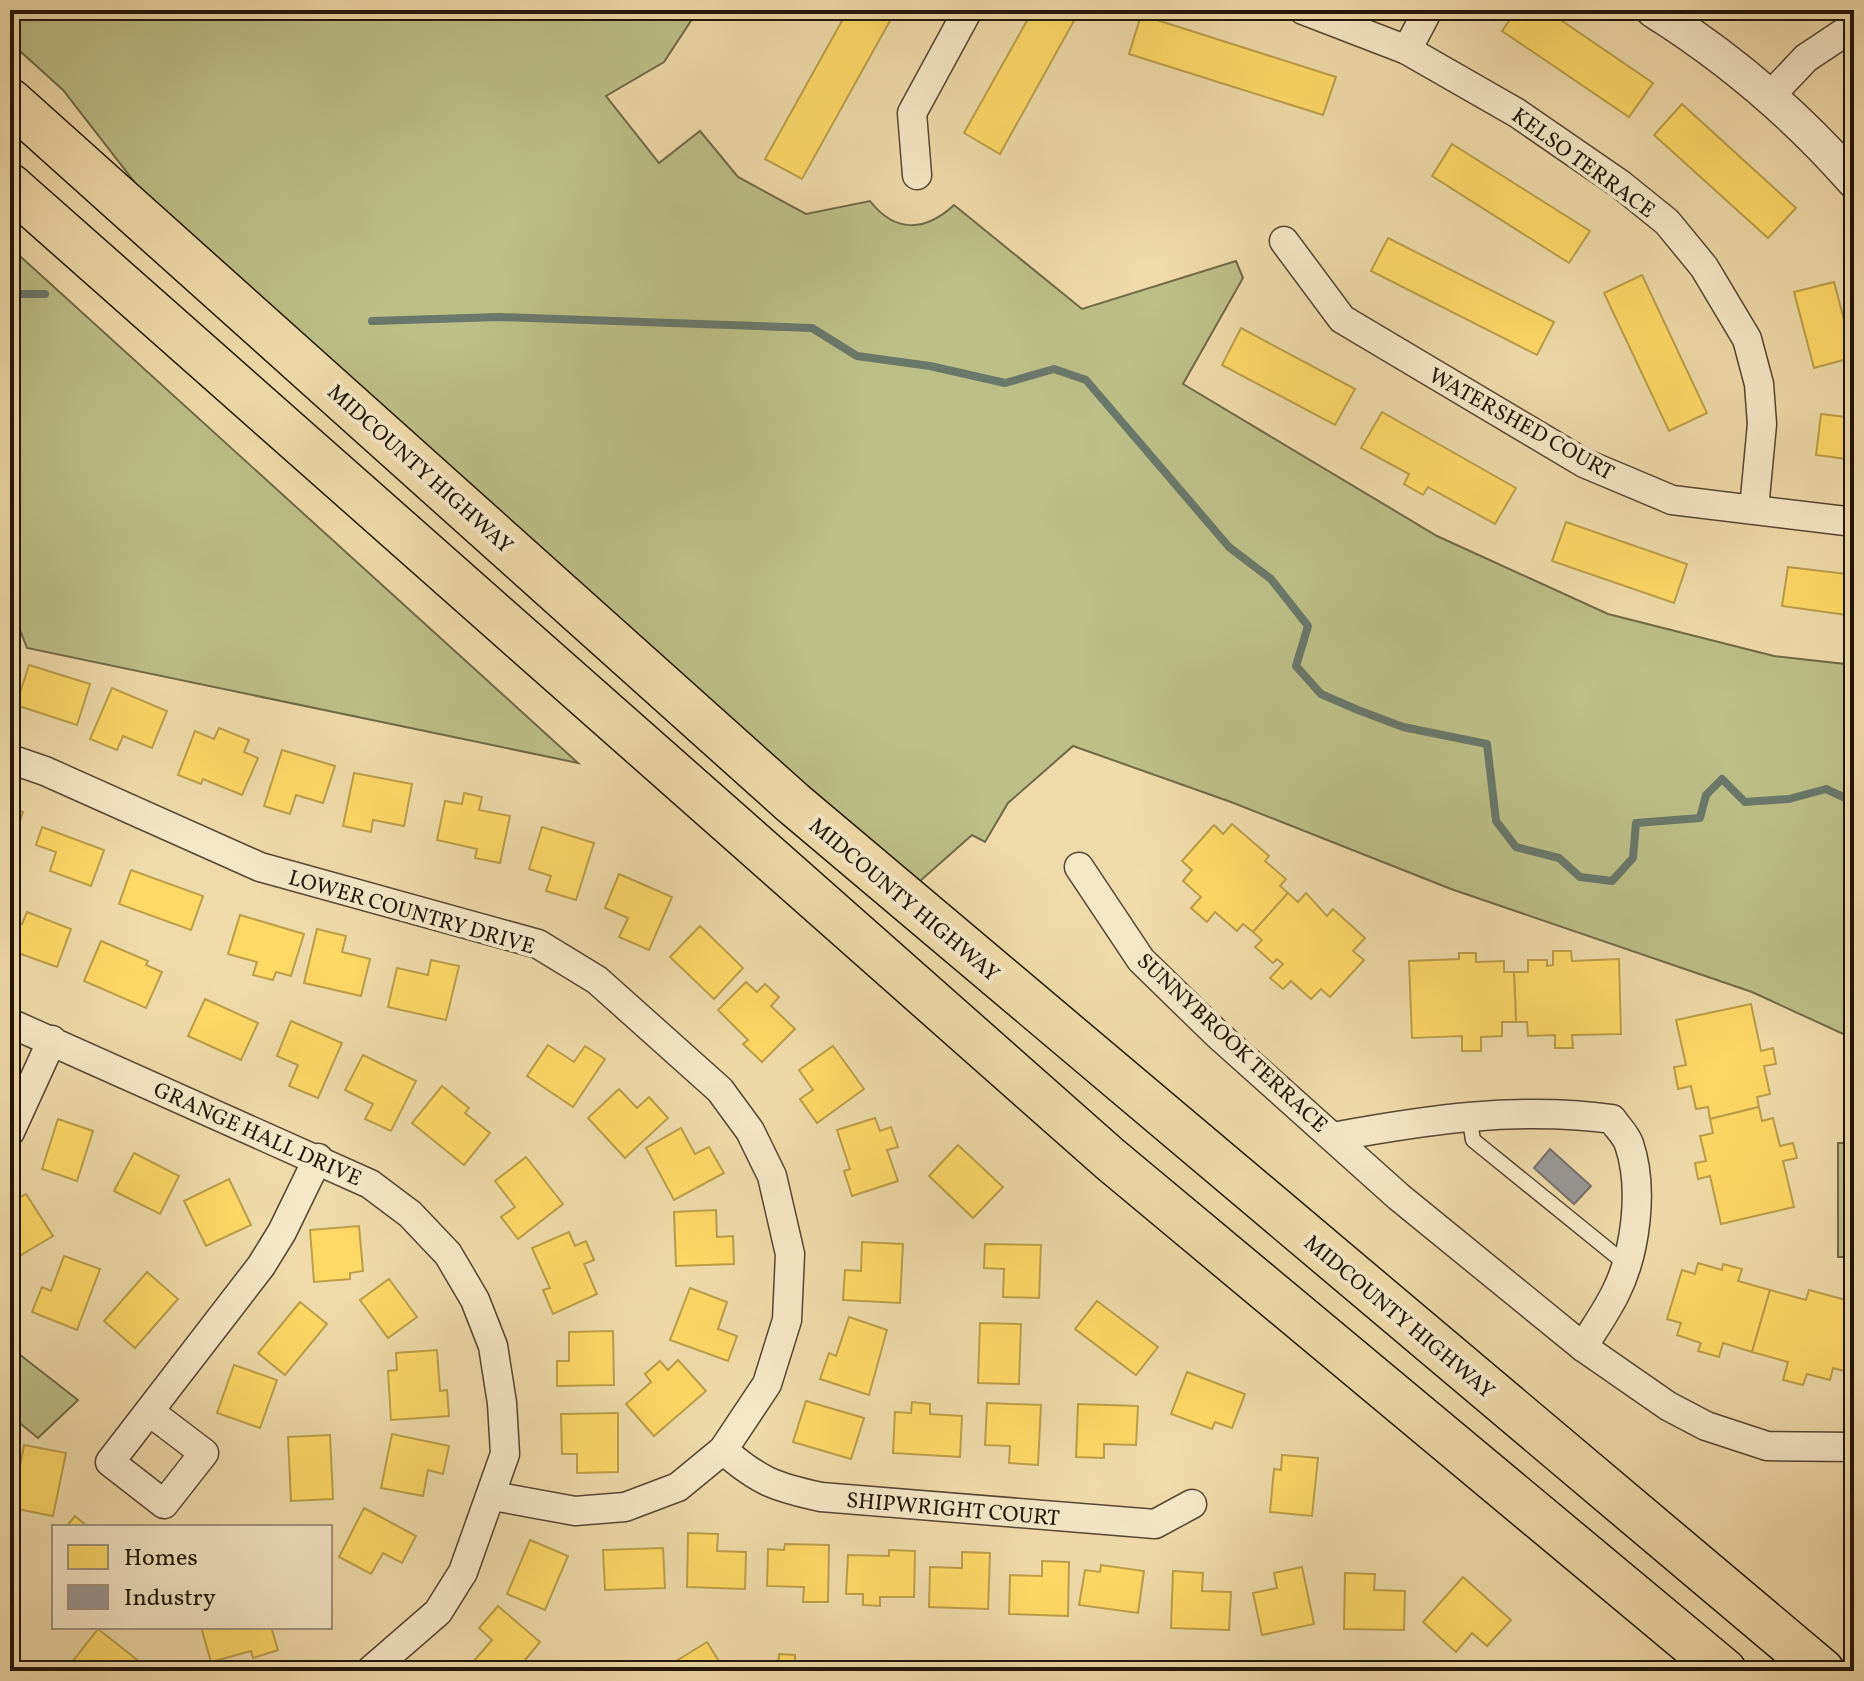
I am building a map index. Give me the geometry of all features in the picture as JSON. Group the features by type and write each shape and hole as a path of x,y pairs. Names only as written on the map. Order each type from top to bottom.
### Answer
{"main road":[{"name":"MIDCOUNTY HIGHWAY","path":"10,101 793,803 1822,1671"},
{"path":"10,186 1110,1159 1724,1671"}],"street":[{"path":"917,175 912,113 968,10"},
{"name":"KELSO TERRACE","path":"1303,10 1407,50 1517,113 1620,184 1667,222 1704,267 1747,339 1759,384 1762,424 1754,509"},
{"path":"1407,50 1428,10"},
{"path":"1653,10 1727,60 1817,139 1854,181"},
{"path":"1769,97 1806,58 1854,26"},
{"name":"WATERSHED COURT","path":"1284,241 1342,319 1584,463 1672,500 1854,522"},
{"name":"LOWER COUNTRY DRIVE","path":"10,759 45,771 260,867 538,944 597,980 720,1090 750,1131 772,1176 790,1254 787,1320 767,1384 723,1450 678,1487 625,1507 575,1511 493,1496"},
{"name":"SUNNYBROOK TERRACE","path":"1079,867 1141,960 1399,1197 1583,1347 1668,1406 1706,1426 1767,1446 1854,1447"},
{"name":"GRANGE HALL DRIVE","path":"10,1023 318,1158 370,1184 410,1214 448,1254 475,1300 493,1346 502,1403 505,1454 493,1496 463,1572 438,1612 370,1671"},
{"path":"10,1132 52,1040"},
{"name":"SUNNYBROOK TERRACE","path":"1333,1137 1469,1115 1572,1113 1612,1119 1628,1142 1637,1181 1626,1264 1616,1293 1583,1347"},
{"path":"150,1412 261,1266 282,1232 318,1158"},
{"name":"SHIPWRIGHT COURT","path":"723,1450 749,1473 776,1488 821,1497 1155,1524 1192,1504"}],"lane":[{"path":"1469,1115 1473,1140 1626,1264"}],"green space":[{"path":"10,10 698,10 664,62 606,96 659,163 700,131 738,177 806,214 870,201 890,219 910,225 932,220 954,205 1082,309 1236,261 1243,278 1183,384 1437,536 1608,614 1774,656 1854,665 1854,1039 1752,992 1451,889 1231,802 1073,746 1008,803 985,842 972,835 902,897 205,273 63,90 10,42"},
{"path":"10,247 578,763 27,648 10,604"},
{"path":"1838,1143 1854,1143 1854,1257 1838,1257"},
{"path":"10,1347 78,1400 38,1438 10,1415"}],"building: Homes":[{"path":"848,10 896,10 802,179 765,159"},
{"path":"1033,10 1059,10 1075,19 1000,154 964,133"},
{"path":"1517,10 1546,10 1653,83 1629,117 1502,31"},
{"path":"1141,15 1336,77 1323,115 1129,54"},
{"path":"1682,104 1796,208 1768,238 1654,135"},
{"path":"1452,144 1590,231 1569,263 1432,176"},
{"path":"1388,238 1554,322 1537,355 1371,271"},
{"path":"1642,275 1707,413 1669,431 1604,293"},
{"path":"1834,282 1854,357 1814,368 1794,292"},
{"path":"1241,328 1355,389 1335,425 1222,365"},
{"path":"1382,412 1516,488 1495,524 1428,487 1423,495 1404,484 1409,474 1361,448"},
{"path":"1821,414 1854,418 1854,460 1816,455"},
{"path":"1566,522 1687,564 1674,603 1552,561"},
{"path":"1788,567 1854,575 1854,616 1782,606"},
{"path":"29,665 90,684 77,725 16,705"},
{"path":"112,688 167,711 152,748 123,736 117,750 90,739"},
{"path":"219,728 249,740 244,752 258,758 242,795 203,779 201,784 178,775 195,731 214,739"},
{"path":"282,750 335,766 323,803 296,795 290,814 264,806"},
{"path":"354,773 412,784 404,826 373,820 371,832 343,826"},
{"path":"464,793 482,797 479,810 510,816 500,863 475,858 477,849 437,840 445,801 462,804"},
{"path":"10,808 23,812 10,851"},
{"path":"1232,824 1269,856 1265,861 1286,879 1280,886 1288,893 1253,932 1243,924 1237,931 1215,912 1207,922 1191,908 1201,897 1183,881 1192,870 1182,861 1214,825 1223,834"},
{"path":"42,827 104,850 91,886 50,871 56,852 36,845"},
{"path":"542,827 594,843 576,900 546,891 551,876 529,869"},
{"path":"131,870 203,896 191,930 119,904"},
{"path":"619,874 672,897 649,950 619,937 628,918 605,908"},
{"path":"1288,893 1298,902 1306,893 1327,916 1333,909 1365,938 1353,951 1364,960 1330,997 1321,989 1311,999 1291,981 1283,989 1270,978 1283,964 1277,959 1273,963 1255,947 1262,940 1253,932"},
{"path":"27,912 71,929 57,967 10,950 15,921 22,924"},
{"path":"240,915 304,934 291,976 276,972 273,980 253,975 257,962 228,954"},
{"path":"700,926 743,968 714,999 670,957"},
{"path":"317,929 346,936 342,952 370,959 361,996 304,983"},
{"path":"101,941 148,961 146,965 162,972 146,1008 84,981"},
{"path":"1553,951 1571,951 1572,961 1619,959 1621,1034 1572,1035 1573,1048 1555,1048 1555,1035 1528,1036 1527,1022 1516,1022 1514,972 1528,972 1528,960 1547,960 1547,966 1553,965"},
{"path":"1459,953 1476,953 1476,962 1504,961 1504,972 1514,972 1516,1022 1502,1022 1502,1036 1481,1037 1481,1051 1462,1051 1462,1036 1412,1038 1409,961 1459,959"},
{"path":"431,960 459,966 446,1020 388,1007 397,968 428,975"},
{"path":"746,982 757,992 765,984 779,997 771,1006 795,1029 762,1062 743,1044 748,1040 718,1010"},
{"path":"205,999 258,1023 241,1060 188,1036"},
{"path":"1751,1004 1761,1051 1773,1048 1776,1064 1764,1066 1770,1094 1757,1097 1759,1107 1710,1119 1708,1107 1696,1109 1691,1086 1678,1089 1674,1067 1686,1065 1676,1020"},
{"path":"291,1021 342,1043 318,1098 289,1086 298,1065 277,1056"},
{"path":"548,1045 574,1062 585,1046 605,1059 573,1107 527,1076"},
{"path":"833,1046 864,1089 817,1123 800,1099 813,1090 799,1070"},
{"path":"363,1055 416,1081 391,1131 365,1119 373,1104 345,1090"},
{"path":"442,1086 469,1108 465,1113 490,1133 464,1165 412,1123"},
{"path":"619,1089 637,1108 649,1097 668,1118 625,1158 588,1118"},
{"path":"1759,1107 1762,1121 1773,1118 1780,1146 1793,1143 1797,1158 1783,1161 1794,1207 1721,1224 1710,1176 1698,1179 1695,1163 1706,1161 1700,1136 1713,1133 1710,1119"},
{"path":"875,1118 880,1131 891,1127 898,1147 887,1150 898,1181 852,1196 844,1171 850,1169 837,1130"},
{"path":"58,1119 93,1131 77,1181 42,1169"},
{"path":"681,1128 695,1154 709,1147 724,1173 674,1200 646,1148"},
{"path":"958,1145 1003,1187 973,1218 929,1176"},
{"path":"134,1153 179,1176 160,1214 114,1191"},
{"path":"526,1157 563,1204 518,1239 501,1217 515,1207 495,1181"},
{"path":"229,1179 251,1225 206,1246 184,1201"},
{"path":"26,1194 53,1236 11,1261 10,1203"},
{"path":"716,1210 717,1237 733,1236 734,1264 676,1266 674,1212"},
{"path":"359,1226 363,1271 350,1273 350,1279 314,1282 310,1230"},
{"path":"569,1232 575,1246 586,1241 594,1260 584,1264 597,1294 553,1314 543,1290 550,1288 532,1248"},
{"path":"862,1242 903,1244 900,1303 843,1300 845,1270 861,1271"},
{"path":"985,1244 1041,1245 1039,1298 1003,1297 1004,1269 984,1268"},
{"path":"64,1256 100,1269 77,1330 32,1312 42,1287 51,1291"},
{"path":"1698,1263 1722,1270 1723,1264 1742,1269 1738,1281 1770,1290 1752,1352 1723,1343 1719,1357 1698,1351 1701,1343 1677,1335 1681,1323 1667,1319 1682,1270 1695,1274"},
{"path":"147,1272 178,1299 135,1348 104,1321"},
{"path":"389,1279 417,1317 388,1338 360,1300"},
{"path":"690,1288 727,1302 718,1329 737,1336 728,1361 670,1340"},
{"path":"1770,1290 1806,1300 1809,1290 1853,1302 1848,1319 1854,1321 1854,1350 1848,1372 1833,1368 1830,1380 1807,1374 1803,1385 1783,1380 1788,1362 1752,1352"},
{"path":"1097,1301 1158,1347 1136,1375 1075,1329"},
{"path":"300,1302 327,1324 285,1375 258,1353"},
{"path":"849,1317 887,1330 869,1395 820,1379 829,1353 836,1356"},
{"path":"980,1323 1021,1324 1019,1384 978,1383"},
{"path":"613,1331 614,1385 557,1386 557,1361 569,1361 569,1332"},
{"path":"437,1350 440,1391 447,1390 449,1416 391,1420 388,1371 397,1370 396,1353"},
{"path":"678,1360 706,1391 654,1436 626,1404 651,1382 645,1374 660,1361 668,1370"},
{"path":"234,1365 277,1380 260,1428 217,1413"},
{"path":"1187,1372 1245,1394 1232,1428 1215,1422 1212,1429 1171,1414"},
{"path":"806,1401 864,1418 851,1459 793,1442"},
{"path":"912,1402 930,1404 930,1414 962,1416 960,1457 893,1453 895,1412 911,1413"},
{"path":"987,1403 1041,1405 1038,1465 1009,1463 1010,1446 985,1445"},
{"path":"1078,1404 1138,1406 1136,1445 1104,1444 1104,1458 1076,1457"},
{"path":"618,1413 618,1472 577,1473 577,1454 562,1454 561,1414"},
{"path":"392,1434 449,1446 443,1474 428,1470 423,1496 381,1488"},
{"path":"330,1435 333,1499 291,1501 288,1437"},
{"path":"24,1445 66,1453 53,1516 12,1508"},
{"path":"1282,1455 1318,1458 1312,1516 1270,1512 1274,1469 1281,1470"},
{"path":"364,1508 416,1536 402,1563 383,1553 371,1574 339,1557"},
{"path":"75,1516 86,1525 68,1525"},
{"path":"688,1533 718,1534 717,1551 746,1552 745,1589 687,1587"},
{"path":"530,1540 568,1556 545,1610 507,1594"},
{"path":"785,1544 829,1545 828,1602 803,1602 804,1587 767,1586 768,1549 784,1550"},
{"path":"663,1548 665,1588 605,1590 603,1550"},
{"path":"889,1550 915,1551 914,1597 880,1597 880,1606 863,1605 863,1594 846,1594 848,1555 889,1556"},
{"path":"962,1552 990,1553 988,1609 929,1607 930,1567 962,1568"},
{"path":"1042,1561 1069,1562 1068,1616 1009,1614 1010,1575 1042,1576"},
{"path":"10,1563 20,1571 10,1583"},
{"path":"1101,1565 1144,1571 1138,1613 1079,1605 1085,1570 1100,1572"},
{"path":"1302,1567 1314,1624 1262,1635 1253,1593 1277,1588 1274,1573"},
{"path":"1173,1571 1203,1573 1202,1591 1231,1592 1229,1630 1171,1628"},
{"path":"1345,1573 1375,1574 1374,1590 1405,1591 1404,1630 1344,1629"},
{"path":"1463,1577 1511,1620 1487,1646 1472,1633 1456,1652 1423,1622"},
{"path":"498,1606 540,1642 516,1671 484,1671 473,1662 492,1640 479,1628"},
{"path":"98,1629 141,1663 134,1671 65,1671"},
{"path":"202,1629 272,1629 278,1650 253,1658 251,1651 211,1662"},
{"path":"707,1642 725,1671 660,1671"},
{"path":"779,1654 795,1655 795,1666 828,1667 828,1671 759,1671 760,1663 778,1664"}],"building: Industry":[{"path":"1550,1149 1591,1186 1574,1204 1534,1168"}],"waterway":[{"path":"10,294 45,294"},
{"path":"372,321 499,317 812,328 857,356 930,366 1005,383 1054,369 1086,380 1229,547 1271,579 1308,626 1296,666 1321,694 1403,727 1487,744 1496,821 1516,847 1559,858 1580,877 1612,881 1633,858 1636,823 1700,818 1706,795 1722,779 1745,802 1789,799 1826,789 1854,802"}]}
